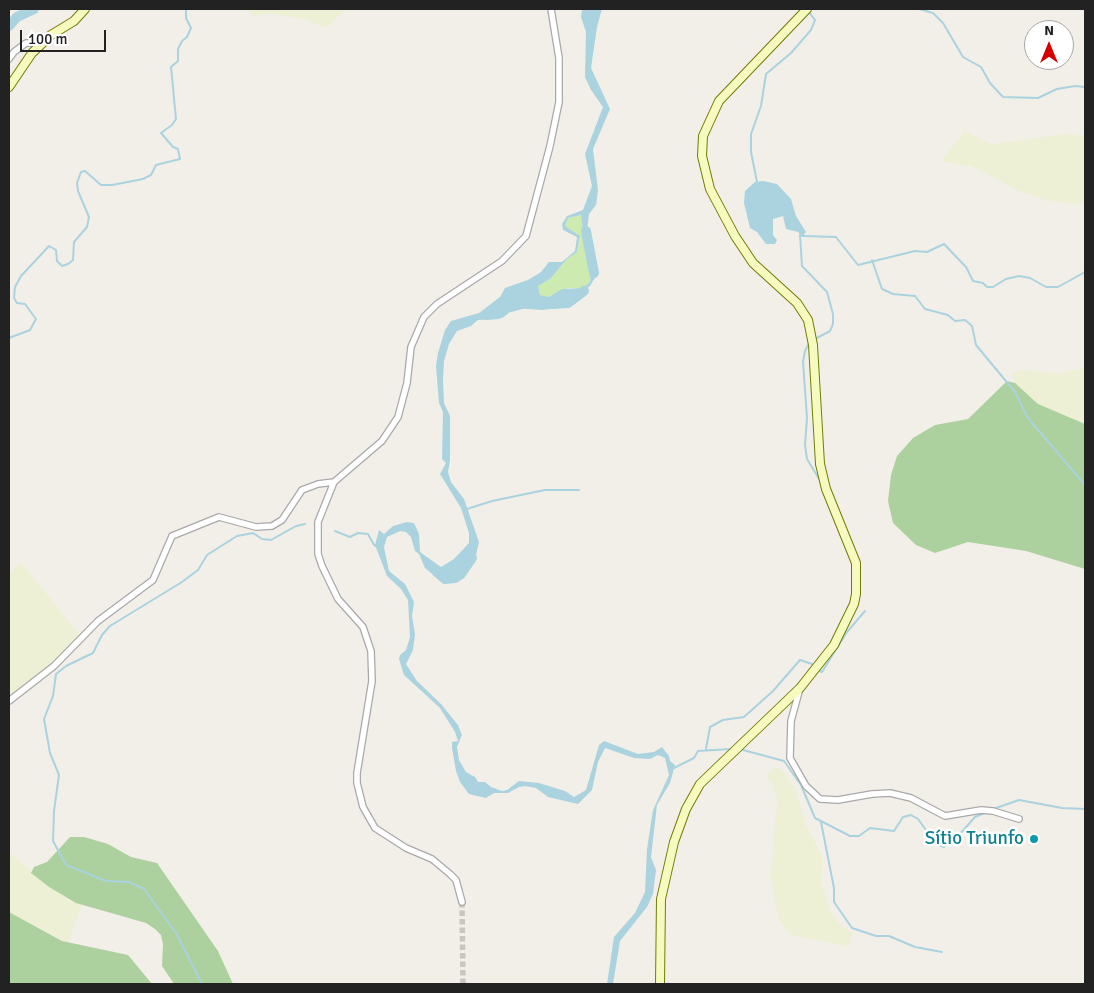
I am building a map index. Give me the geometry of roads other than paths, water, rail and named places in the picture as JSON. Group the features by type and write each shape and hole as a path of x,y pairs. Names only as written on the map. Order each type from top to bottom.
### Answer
{"main road":[{"path":"9,87 26,60 42,43 71,23 85,9"},
{"path":"660,984 661,899 674,842 686,809 700,784 800,688 834,645 845,624 856,594 856,563 826,489 820,464 813,345 808,320 797,303 753,263 735,236 710,189 703,164 702,146 706,126 719,101 807,9"}],"street":[{"path":"462,902 456,880 450,874 432,859 406,848 379,831 363,807 357,783 357,773 372,662 363,627 338,599 322,566 318,554 318,522 334,482 382,440 398,417 407,383 412,342 424,317 437,304 502,260 526,236 550,146 559,102 559,58 551,9"},
{"path":"9,59 14,52 26,44 42,43"},
{"path":"9,702 54,666 98,621 153,580 172,536 219,517 256,527 272,526 282,520 302,490 318,484 334,482"},
{"path":"800,688 791,721 790,758 806,786 820,799 838,800 890,793 911,798 945,816 981,810 993,811 1019,819"}],"water":[{"path":"582,9 602,9 597,27 591,68 610,109 593,149 598,190 596,205 589,214 587,230 589,241 595,253 596,276 590,286 558,308 542,310 501,307 498,310 500,319 478,320 471,326 457,331 449,344 444,361 443,380 444,403 450,416 450,460 448,472 451,482 464,499 479,542 476,555 471,563 443,583 425,568 419,554 415,551 411,537 406,532 400,531 387,537 384,547 389,571 405,584 414,602 412,616 415,634 413,650 406,664 417,681 441,704 458,725 462,735 457,747 459,760 466,772 475,777 478,782 485,782 491,787 502,791 507,790 519,781 539,783 565,791 574,797 586,790 599,745 604,741 638,754 654,752 662,747 669,756 670,761 675,765 670,783 657,805 651,857 656,870 653,894 647,907 620,941 613,984 607,984 614,937 635,913 645,892 647,849 653,810 669,775 665,758 658,755 650,759 634,758 605,748 598,762 592,790 578,804 548,797 536,788 525,786 508,793 494,793 486,798 469,794 460,782 456,771 452,748 452,742 458,741 455,732 440,708 404,675 399,659 400,655 406,650 410,637 408,600 401,589 387,576 375,545 379,530 384,534 393,526 407,522 414,523 419,534 420,552 441,567 454,559 469,543 469,533 461,508 440,474 446,463 442,459 443,412 439,403 436,366 438,353 445,330 451,321 479,313 500,297 505,288 528,280 541,272 549,262 562,262 575,251 577,237 563,230 562,224 567,216 583,210 592,186 585,154 603,107 591,90 585,77 586,32 581,17","holes":["581,215 584,239 590,248 592,259 590,282 583,288 562,289 549,297 540,295 538,286 550,279 567,259 577,252 580,236 565,226 568,218"]},
{"path":"763,181 777,184 791,199 796,216 806,232 802,237 798,232 786,229 783,216 773,219 773,235 777,240 775,244 766,244 757,232 750,228 744,203 745,191 755,182"}],"waterway":[{"path":"9,26 17,17 34,9"},
{"path":"9,338 30,330 36,319 25,304 17,303 14,298 15,287 21,276 49,246 56,250 57,261 62,266 73,260 74,242 87,227 89,217 78,191 77,183 81,172 85,171 101,185 112,185 143,179 151,175 156,165 180,159 178,149 173,147 161,133 172,125 176,119 171,67 178,61 178,49 191,28 186,18 186,9"},
{"path":"919,9 933,13 943,23 963,57 981,67 990,83 1003,97 1038,98 1057,89 1075,86 1085,87"},
{"path":"757,182 751,152 751,134 761,106 766,74 791,53 811,30 815,20 808,11"},
{"path":"586,231 594,273"},
{"path":"800,235 802,266 827,292 833,314 833,324 830,331 813,340"},
{"path":"803,236 836,237 858,265 915,251 927,252 944,244 966,267 973,281 983,283 987,287 993,287 1006,279 1019,276 1030,278 1046,287 1058,287 1085,272"},
{"path":"872,260 882,289 893,294 915,296 925,309 948,315 955,321 965,320 972,326 976,345 1015,392 1027,417 1085,485"},
{"path":"553,304 568,303 584,291"},
{"path":"487,315 501,313 507,308 522,304"},
{"path":"809,343 803,362 807,418 805,445 807,459 821,482"},
{"path":"467,509 492,501 545,490 579,490"},
{"path":"202,984 176,933 144,889 129,882 106,881 66,865 53,841 54,811 59,775 50,753 44,719 53,696 56,674 66,666 93,653 102,635 110,626 182,582 198,570 207,555 237,536 253,533 262,539 271,540 296,526 305,524"},
{"path":"335,531 350,537 358,533 368,534 377,547"},
{"path":"437,572 445,579 455,578 461,574 472,558"},
{"path":"820,671 822,672 847,632 865,611"},
{"path":"706,749 710,727 723,720 744,717 773,691 800,660 812,664"},
{"path":"672,769 694,758 698,751 731,749"},
{"path":"743,750 784,761 801,785 815,818 850,836 859,836 870,828 894,831 903,817 911,815 918,819 936,844 944,847 959,835 975,817 987,812"},
{"path":"993,809 1019,800 1062,808 1085,809"},
{"path":"821,822 834,888 834,902 852,928 876,936 889,936 915,947 942,952"}],"tunnel":[{"path":"462,902 463,984"}],"place":[{"name":"Sítio Triunfo","path":"1034,839"}]}
